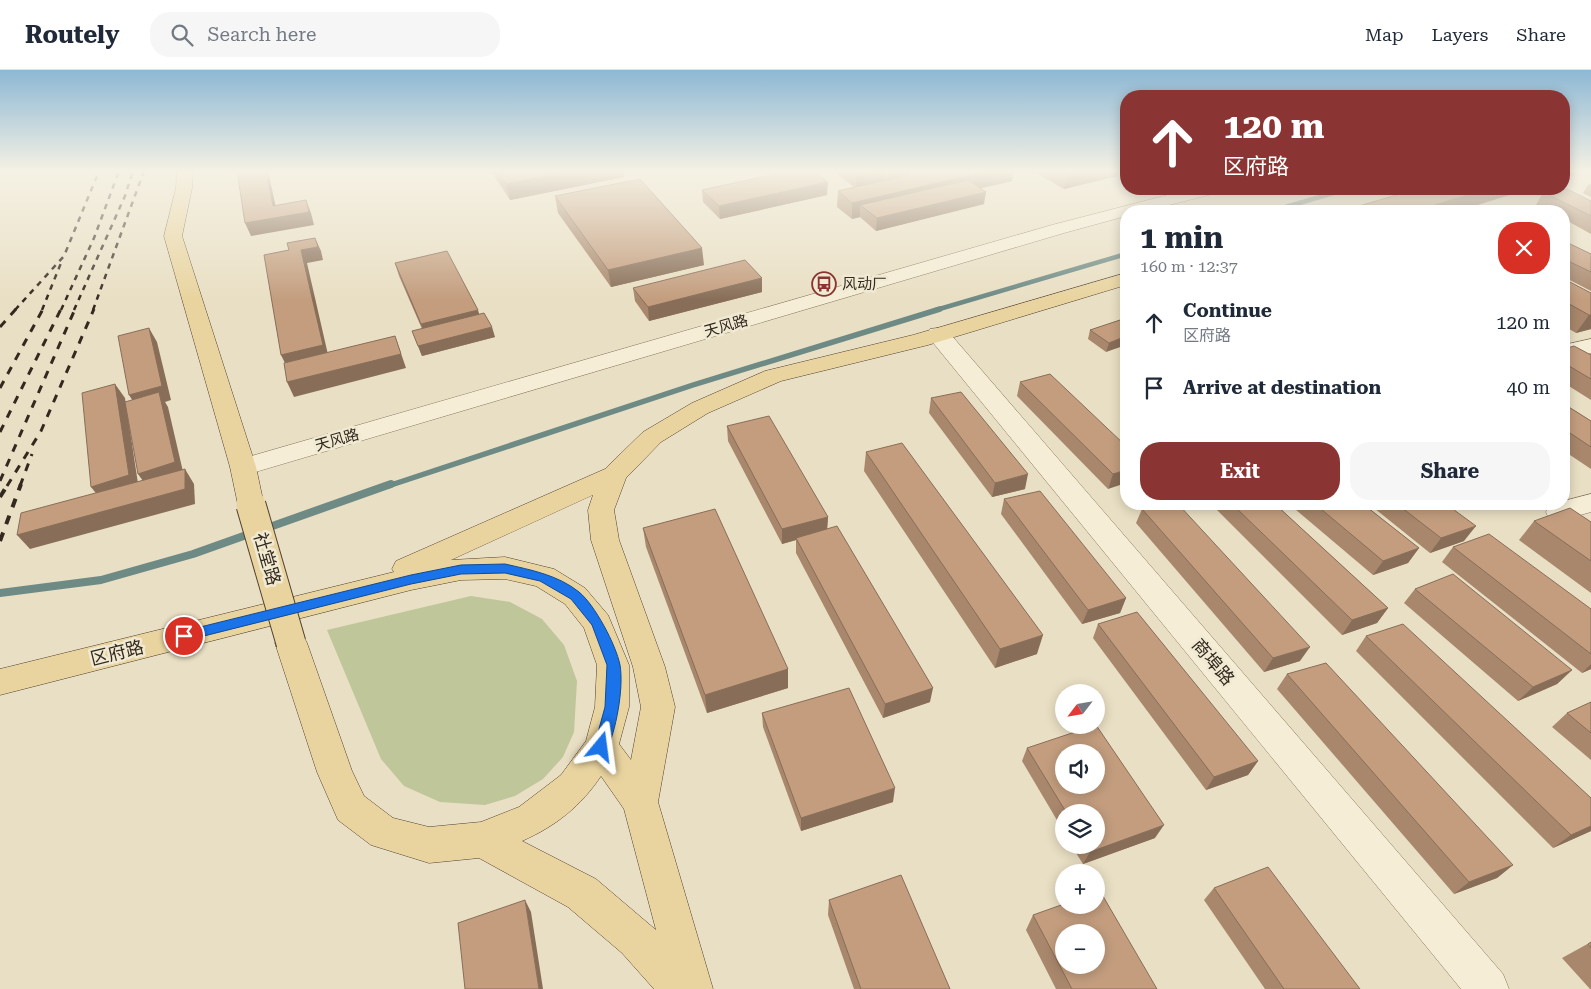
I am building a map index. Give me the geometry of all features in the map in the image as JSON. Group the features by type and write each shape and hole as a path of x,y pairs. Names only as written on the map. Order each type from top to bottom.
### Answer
{"main road":[{"name":"社堂路","path":"178,214 172,236 243,468 251,505 292,643 336,772 351,808 384,833 429,845 482,840 532,819 574,786 601,747 612,707 613,665 597,623 575,596 544,577 505,568 461,569 350,594"},
{"path":"350,594 614,474 652,437 660,432 700,408 773,376 938,334 1120,281"},
{"path":"614,474 601,510 605,540 649,667 658,707 640,802"},
{"name":"区府路","path":"0,682 350,594"},
{"path":"601,747 640,802 692,989"},
{"path":"482,840 582,892 636,939 682,989"}],"street":[{"name":"天风路","path":"243,468 1058,229 1115,214"},
{"name":"商埠路","path":"938,334 1488,989"},
{"path":"1570,351 1591,346"},
{"path":"1570,509 1591,503"},
{"path":"1559,512 1566,510"}],"green space":[{"path":"471,596 510,602 542,619 564,645 577,681 574,732 563,757 543,779 515,796 485,805 440,802 404,786 381,759 327,630"}],"building":[{"path":"244,214 298,214 245,223"},
{"path":"568,214 671,214 702,248 608,270"},
{"path":"872,214 894,214 877,218"},
{"path":"315,238 318,247 301,250 323,345 281,355 264,255 289,250 287,243"},
{"path":"1570,244 1591,254 1591,272 1570,262"},
{"path":"447,251 478,310 421,324 395,263"},
{"path":"745,260 762,278 648,307 633,288"},
{"path":"1570,282 1591,293 1591,315 1570,304"},
{"path":"484,313 492,327 418,346 412,331"},
{"path":"1120,320 1120,338 1109,343 1090,330"},
{"path":"149,328 162,386 129,395 118,336"},
{"path":"395,336 401,354 287,382 284,363"},
{"path":"1574,346 1591,355 1591,379 1570,367 1570,347"},
{"path":"1050,374 1120,440 1120,472 1113,474 1020,382"},
{"path":"115,384 129,475 91,487 82,393"},
{"path":"159,392 175,462 138,474 125,402"},
{"path":"961,392 1028,474 995,483 931,398"},
{"path":"1570,408 1591,421 1591,447 1570,433"},
{"path":"769,416 828,517 782,529 727,426"},
{"path":"902,443 1043,635 1000,649 866,452"},
{"path":"185,469 185,489 17,535 21,513"},
{"path":"1040,491 1126,598 1088,610 1004,499"},
{"path":"1570,508 1591,522 1591,561 1534,521 1564,510 1570,510"},
{"path":"715,509 788,669 705,695 643,528"},
{"path":"1143,510 1184,510 1310,647 1273,658"},
{"path":"1238,510 1282,510 1388,608 1352,620"},
{"path":"1322,510 1371,510 1419,548 1383,561"},
{"path":"1405,510 1454,510 1476,526 1441,538"},
{"path":"837,526 933,688 885,704 796,538"},
{"path":"1489,534 1591,609 1591,654 1453,547"},
{"path":"1453,574 1572,670 1533,687 1415,589"},
{"path":"1137,612 1258,761 1214,777 1098,624"},
{"path":"1403,624 1591,798 1591,826 1571,835 1366,636"},
{"path":"1326,663 1513,865 1469,882 1287,674"},
{"path":"849,688 895,788 801,818 762,713"},
{"path":"1591,702 1591,733 1567,713"},
{"path":"1069,734 1102,734 1164,825 1105,847 1105,804 1061,804 1055,794 1105,794 1105,744 1055,744 1055,794 1027,748"},
{"path":"1268,867 1360,989 1284,989 1214,888"},
{"path":"901,875 950,989 861,989 829,900"},
{"path":"525,900 539,989 465,989 458,923"},
{"path":"1105,900 1157,989 1072,989 1064,974 1105,974 1105,924 1055,924 1055,957 1033,915 1055,907 1055,914 1105,914"}],"waterway":[{"path":"936,310 1120,256"},
{"path":"388,486 693,385 940,309"},
{"path":"264,529 391,484"},
{"path":"0,593 101,580 193,554 252,533"}],"railway":[{"path":"15,310 64,256 81,214"},
{"path":"61,310 103,214"},
{"path":"74,310 117,214"},
{"path":"93,310 128,214"},
{"path":"42,310 61,263"},
{"path":"0,327 16,309"},
{"path":"0,388 43,309"},
{"path":"0,432 61,309"},
{"path":"0,481 75,309"},
{"path":"7,486 41,431 94,309"},
{"path":"20,486 32,454"},
{"path":"0,497 8,484"},
{"path":"0,541 21,484"}],"place":[{"name":"风动厂","path":"824,284"}],"route":[{"path":"184,636 461,569 505,568 544,577 575,596 597,623 613,665 612,707 601,747"}]}
